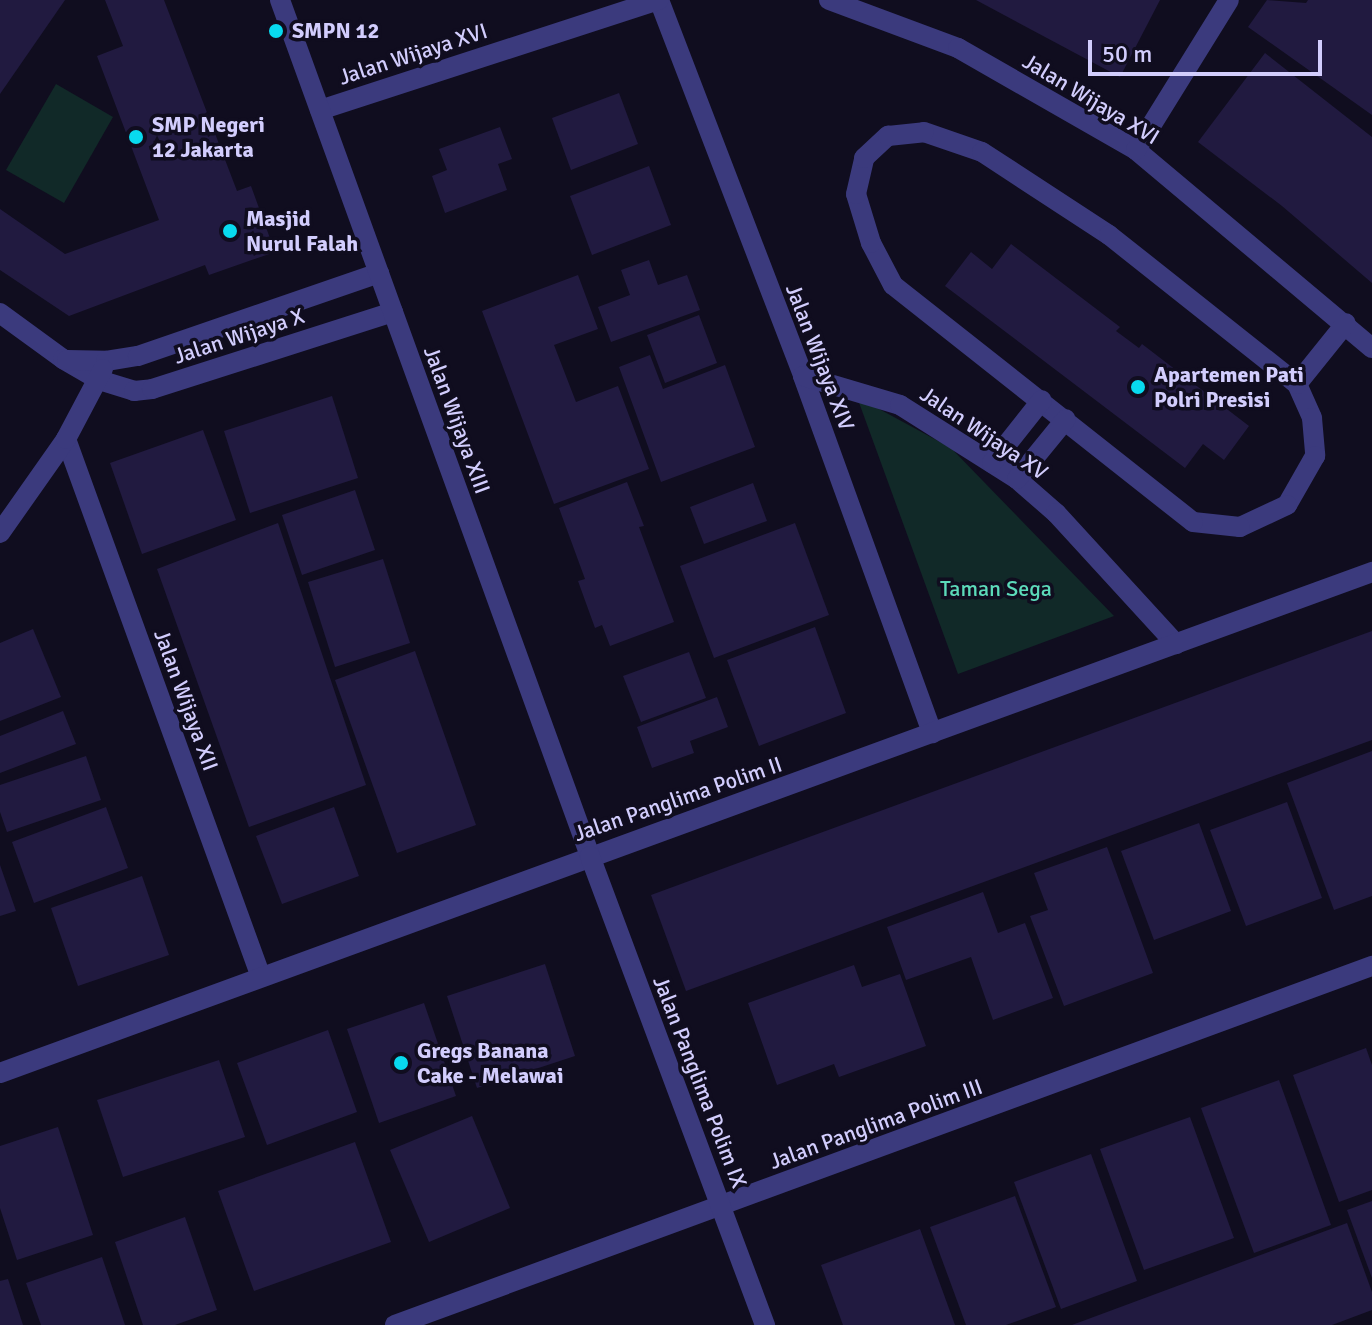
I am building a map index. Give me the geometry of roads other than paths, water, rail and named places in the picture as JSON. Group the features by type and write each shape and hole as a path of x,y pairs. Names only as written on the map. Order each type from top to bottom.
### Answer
{"street":[{"name":"Jalan Wijaya XIII","path":"280,0 590,856"},
{"name":"Jalan Wijaya XVI","path":"320,110 659,0"},
{"name":"Jalan Wijaya XIV","path":"659,0 803,376 932,733"},
{"name":"Jalan Wijaya XVI","path":"829,0 958,48 1136,150 1346,323 1372,348"},
{"path":"1136,150 1229,0"},
{"path":"924,132 982,152 1109,235 1297,384 1312,418 1315,456 1287,505 1240,527 1193,522 1042,400 893,285 871,243 856,194 864,158 888,136 924,132"},
{"name":"Jalan Wijaya X","path":"103,371 138,356 379,273"},
{"name":"Jalan Wijaya X","path":"0,313 63,359 103,371 134,391 152,389 393,312"},
{"path":"1297,384 1346,323"},
{"path":"0,533 66,439 103,371"},
{"name":"Jalan Wijaya XV","path":"803,376 900,405 1017,479 1056,513 1176,644"},
{"path":"992,463 1042,400"},
{"path":"1017,479 1066,419"},
{"name":"Jalan Wijaya XII","path":"66,439 261,977"},
{"name":"Jalan Panglima Polim II","path":"0,1073 1372,572"},
{"name":"Jalan Panglima Polim IX","path":"590,856 765,1325"},
{"name":"Jalan Panglima Polim III","path":"395,1325 1372,966"}],"place":[{"name":"SMPN 12","path":"276,31"},
{"name":"SMP Negeri 12 Jakarta","path":"136,137"},
{"name":"Masjid Nurul Falah","path":"230,231"},
{"name":"Apartemen Pati Polri Presisi","path":"1138,387"},
{"name":"Gregs Banana Cake - Melawai","path":"401,1063"}],"park label":[{"name":"Taman Sega","path":"996,589"}]}
